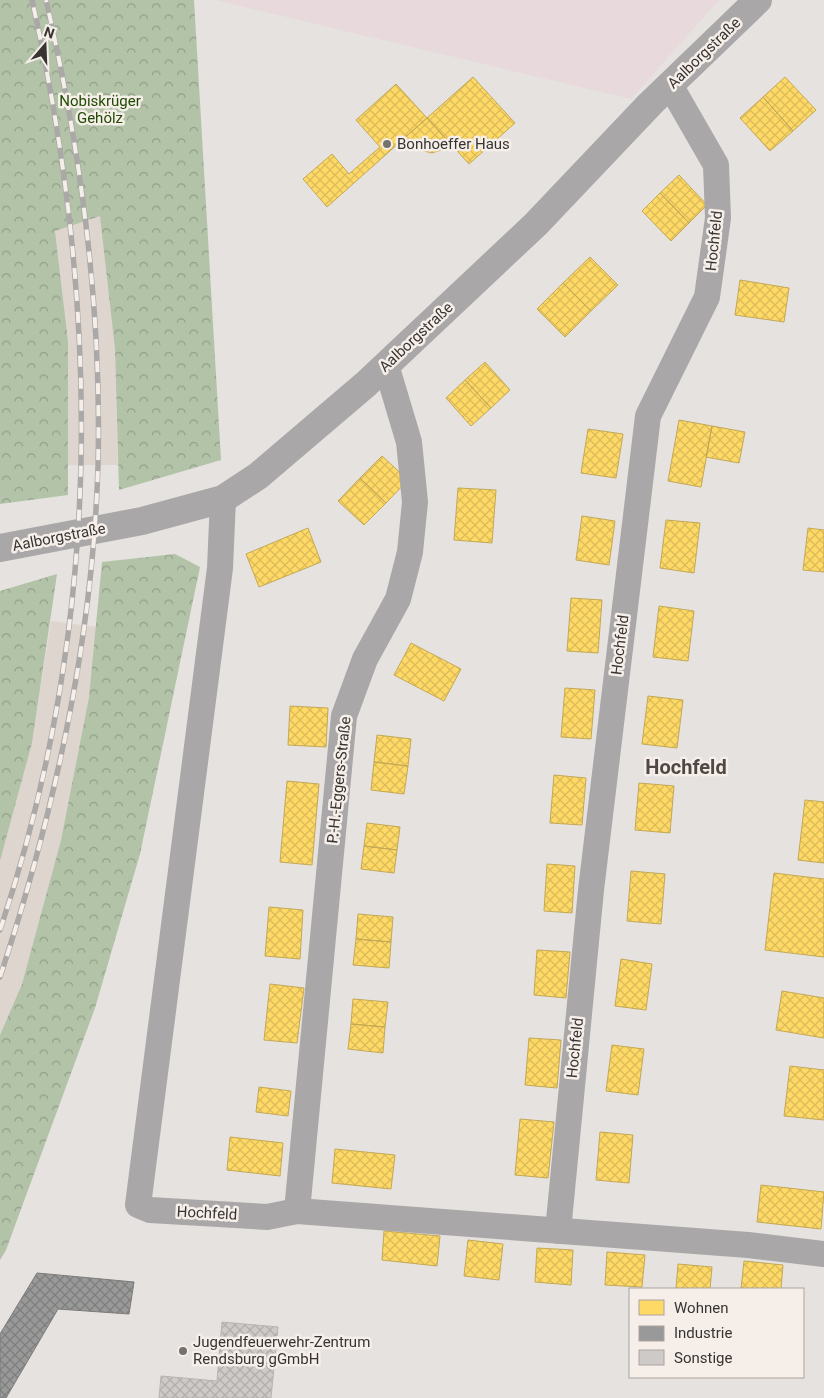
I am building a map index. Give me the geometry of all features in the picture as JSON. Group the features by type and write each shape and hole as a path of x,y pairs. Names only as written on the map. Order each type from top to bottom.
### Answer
{"street":[{"name":"Aalborgstraße","path":"0,548 142,521 223,499 258,476 386,365 536,224 670,85 758,0"},
{"name":"Hochfeld","path":"558,1230 591,890 648,416 707,297 718,218 716,165 670,85"},
{"name":"P.-H.-Eggers-Straße","path":"296,1211 344,716 365,659 398,599 410,552 415,502 410,442 386,365"},
{"name":"Hochfeld","path":"223,499 220,568 138,1205 150,1210 267,1217 296,1211 748,1245 824,1254"}],"shaded area":[{"path":"215,0 719,0 631,99"},
{"path":"95,152 115,349 118,465 68,465 68,341 55,230"},
{"path":"51,621 97,627 89,697 61,840 22,984 0,1035 0,861 32,743"}],"green space":[{"name":"Nobiskrüger Gehölz","path":"0,0 194,0 221,460 119,490 115,349 100,216 55,231 68,341 68,495 0,504"},
{"path":"175,554 200,567 140,854 95,1008 6,1250 0,1260 0,1035 22,984 61,840 89,697 102,562"},
{"path":"57,574 32,743 0,861 0,591"}],"building: Wohnen":[{"name":"Bonhoeffer Haus","path":"473,77 515,123 469,164 427,118"},
{"path":"785,77 816,110 793,131 763,97"},
{"name":"Bonhoeffer Haus","path":"396,84 427,118 327,207 303,179 332,154 349,174 380,147 356,120"},
{"path":"763,97 793,131 770,151 740,118"},
{"path":"427,118 452,146 432,153 405,146 401,141"},
{"path":"679,175 707,205 689,223 660,193"},
{"path":"660,193 689,223 671,241 642,211"},
{"path":"590,257 618,285 591,311 563,283"},
{"path":"740,280 789,288 784,322 735,315"},
{"path":"563,283 591,311 565,337 537,309"},
{"path":"485,362 510,390 491,408 465,380"},
{"path":"465,380 491,408 471,426 446,398"},
{"path":"679,420 712,426 701,487 668,481"},
{"path":"712,426 745,432 739,463 706,457"},
{"path":"588,429 623,434 616,478 581,473"},
{"path":"382,456 408,480 386,503 360,478"},
{"path":"360,478 386,503 364,525 338,501"},
{"path":"458,488 496,490 492,543 454,540"},
{"path":"582,516 615,521 609,565 576,560"},
{"path":"666,520 700,523 694,573 660,568"},
{"path":"308,528 321,562 259,587 246,554"},
{"path":"808,528 824,530 824,572 803,570"},
{"path":"571,598 602,600 598,653 567,651"},
{"path":"659,606 694,611 688,661 653,657"},
{"path":"411,643 461,669 444,701 394,675"},
{"path":"565,688 595,690 591,739 561,737"},
{"path":"648,696 683,700 677,748 642,744"},
{"path":"290,706 328,708 326,747 288,745"},
{"path":"377,735 411,739 408,766 374,762"},
{"path":"374,762 408,766 404,794 371,790"},
{"path":"554,775 586,778 582,825 550,823"},
{"path":"287,781 319,784 312,865 280,862"},
{"path":"639,783 674,786 670,833 635,830"},
{"path":"805,800 824,802 824,863 798,860"},
{"path":"367,823 400,827 397,850 364,846"},
{"path":"364,846 397,850 394,873 361,869"},
{"path":"547,864 575,866 572,913 544,911"},
{"path":"631,871 665,874 661,924 627,921"},
{"path":"774,873 824,879 824,957 765,950"},
{"path":"269,907 303,910 300,959 265,956"},
{"path":"358,914 393,917 391,942 356,939"},
{"path":"356,939 391,942 389,968 353,965"},
{"path":"537,950 570,952 566,998 534,995"},
{"path":"621,959 652,964 646,1010 615,1006"},
{"path":"270,984 304,988 297,1043 264,1040"},
{"path":"782,991 824,998 824,1038 776,1030"},
{"path":"353,999 388,1002 385,1027 351,1024"},
{"path":"351,1024 385,1027 383,1053 348,1049"},
{"path":"529,1038 561,1040 557,1088 525,1085"},
{"path":"612,1045 644,1049 638,1095 606,1091"},
{"path":"790,1066 824,1070 824,1120 784,1116"},
{"path":"259,1087 291,1091 288,1116 256,1112"},
{"path":"520,1119 554,1122 548,1178 515,1175"},
{"path":"600,1132 633,1135 629,1183 596,1180"},
{"path":"230,1137 283,1143 280,1176 227,1170"},
{"path":"335,1149 395,1155 391,1189 332,1183"},
{"path":"761,1185 824,1192 821,1229 757,1222"},
{"path":"384,1231 440,1236 437,1266 382,1260"},
{"path":"468,1240 503,1244 499,1280 464,1276"},
{"path":"537,1248 573,1250 571,1285 535,1282"},
{"path":"607,1252 645,1255 642,1287 605,1285"},
{"path":"744,1261 783,1265 781,1288 741,1288"},
{"path":"678,1264 712,1267 710,1288 676,1288"}],"building: Industrie":[{"path":"37,1273 134,1282 129,1314 58,1309 6,1398 0,1398 0,1334"}],"building: Sonstige":[{"path":"222,1322 278,1327 271,1398 159,1398 161,1376 217,1381"}],"railway":[{"path":"0,930 34,815 58,699 74,583 81,467 80,351 71,234 55,117 32,0"},
{"path":"0,977 38,852 68,724 79,660 95,530 98,406 93,289 79,172 46,0"}],"place":[{"name":"Bonhoeffer Haus","path":"387,144"},
{"name":"Jugendfeuerwehr-Zentrum Rendsburg gGmbH","path":"183,1351"}],"district":[{"name":"Hochfeld","path":"686,767"}]}
